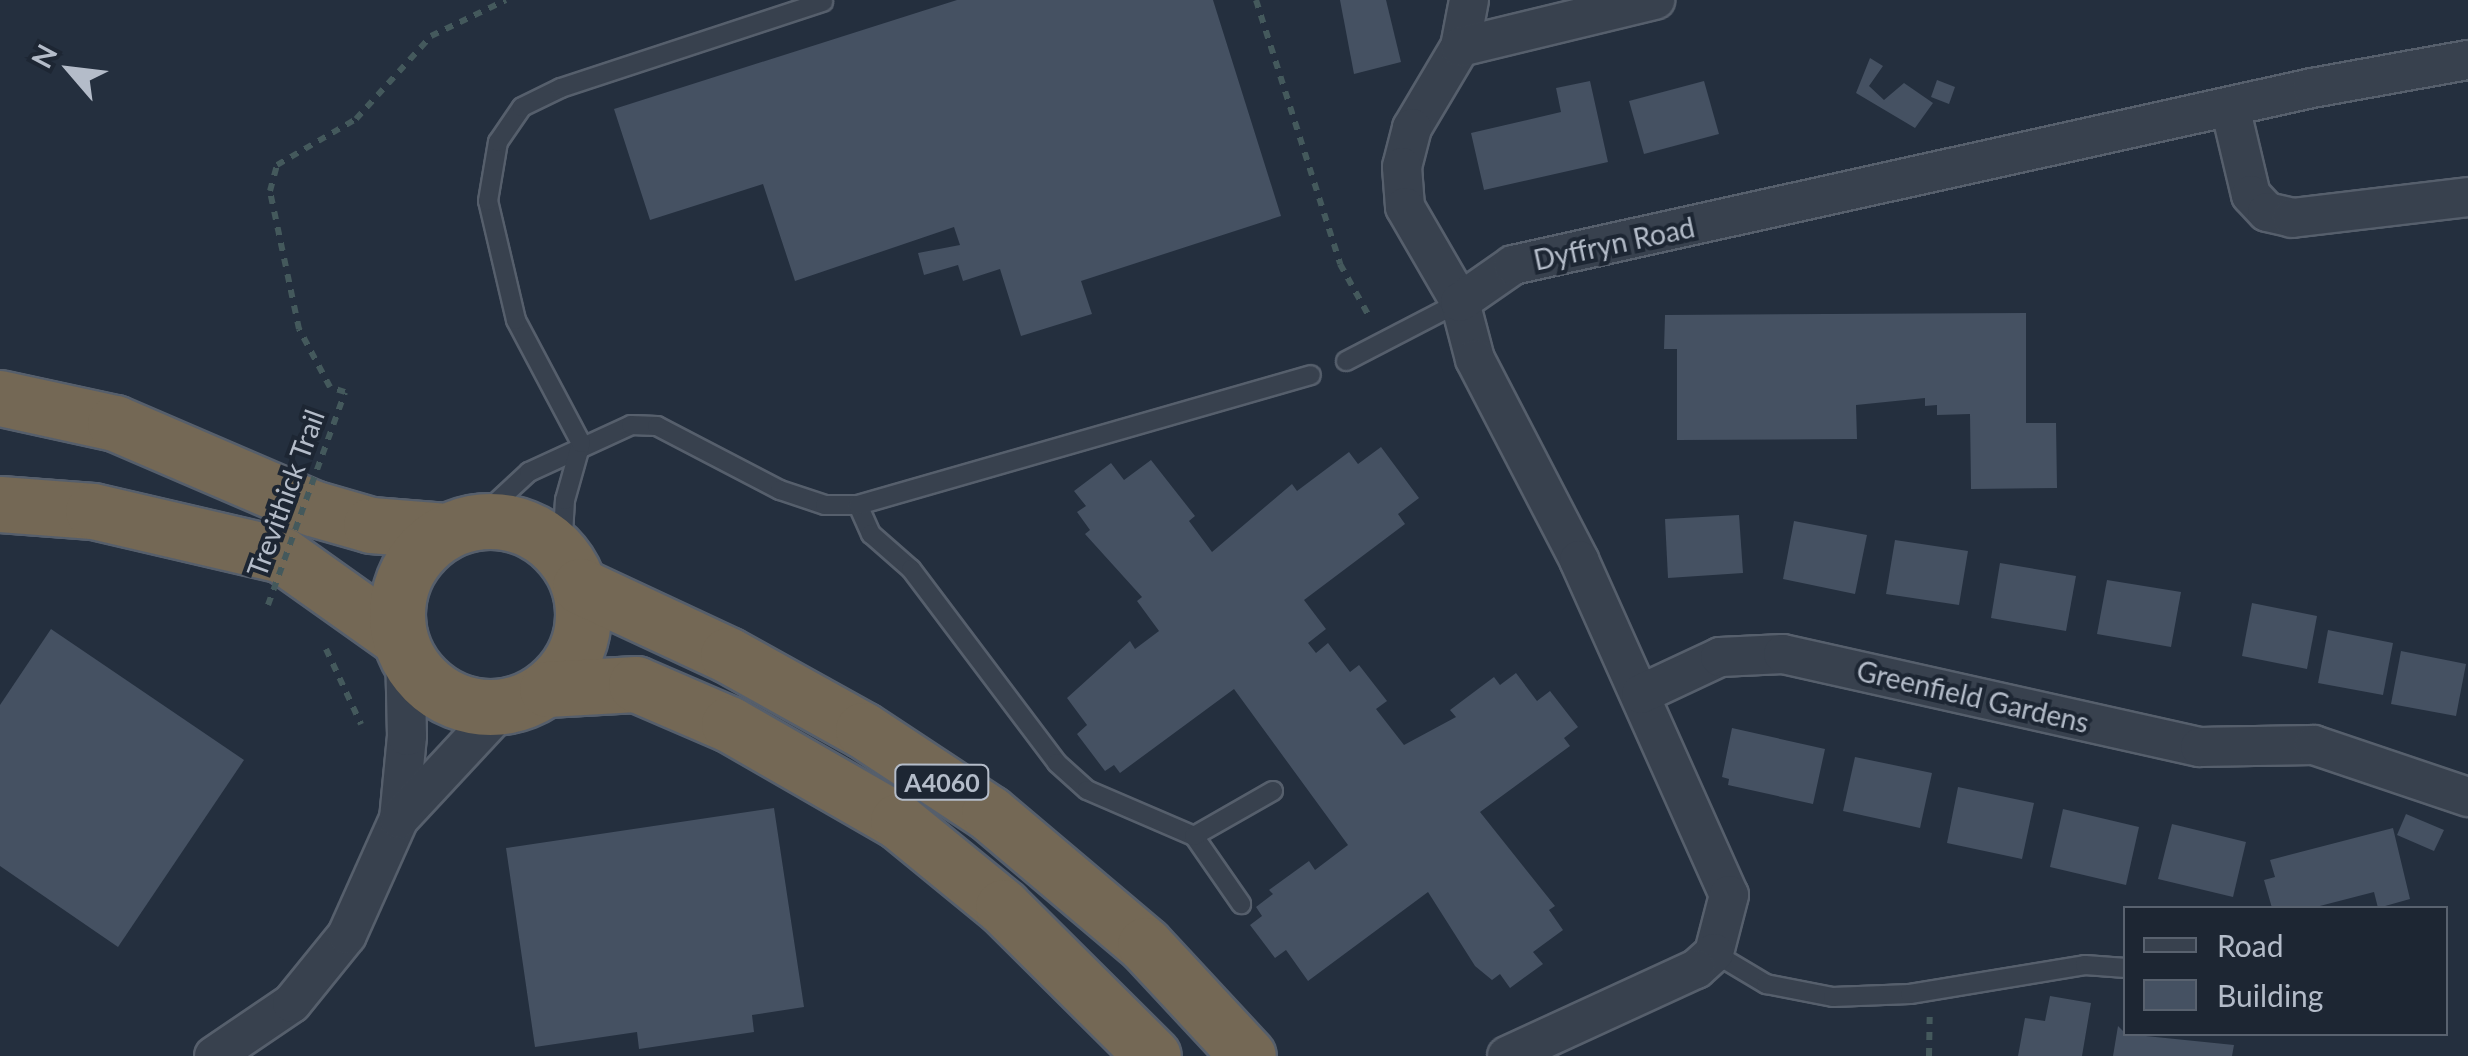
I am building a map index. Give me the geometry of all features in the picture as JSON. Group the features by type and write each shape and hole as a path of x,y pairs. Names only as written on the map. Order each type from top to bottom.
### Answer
{"highway":[{"path":"0,398 115,424 312,508 370,525 509,522 571,570 584,618 577,650 525,698 470,706 440,694 402,644 282,554 93,511 0,504"},
{"path":"402,644 396,605 405,573 461,526"},
{"name":"A4060","path":"571,570 864,730 989,813 1145,945 1248,1056"},
{"name":"A4060","path":"525,698 636,684 729,724 898,822 1003,906 1153,1056"}],"street":[{"path":"1469,0 1460,47 1412,128 1402,167 1404,207 1460,302 1475,360 1641,694 1724,871 1729,895 1714,953 1696,969 1507,1056"},
{"path":"1460,47 1656,0"},
{"name":"Dyffryn Road","path":"1460,302 1513,266 2230,107 2468,60"},
{"path":"2230,107 2251,195 2267,212 2292,218 2468,197"},
{"path":"214,1056 292,1002 347,935 399,820 407,736 402,644"},
{"name":"Greenfield Gardens","path":"1641,694 1749,651 2200,747 2314,745 2468,797"},
{"path":"399,820 525,698"}],"lane":[{"path":"571,570 565,500 581,443 516,320 488,201 498,142 522,107 561,88 823,2"},
{"path":"1346,361 1460,302"},
{"path":"461,526 529,472 581,443 631,425 657,426 780,490 825,505 858,506 1312,374"},
{"path":"858,506 870,534 910,569 1057,763 1100,797 1194,836 1241,904"},
{"path":"1194,836 1273,790"},
{"path":"1714,953 1766,984 1834,997 1910,994 2085,966 2123,968"}],"path":[{"name":"Trevithick Trail","path":"284,613 268,605 345,392 330,387 299,329 270,191 276,165 356,119 431,36 506,0"},
{"path":"1256,0 1340,264 1384,343"},
{"path":"320,642 337,665 361,724"}],"building":[{"path":"957,0 1213,0 1281,216 1081,281 1092,314 1021,336 1000,269 963,281 958,265 924,275 918,253 960,245 954,227 795,281 763,184 650,220 614,109"},
{"path":"1340,0 1386,0 1401,62 1354,74"},
{"path":"1870,58 1883,66 1869,86 1884,100 1904,83 1933,103 1915,128 1856,93"},
{"path":"1937,80 1955,87 1949,104 1931,97"},
{"path":"1590,81 1608,162 1484,190 1471,133 1561,112 1556,88"},
{"path":"1704,81 1719,134 1644,154 1629,101"},
{"path":"2026,313 2026,423 2056,423 2057,488 1971,489 1970,414 1937,415 1937,405 1925,406 1925,398 1856,405 1857,439 1677,440 1677,349 1664,349 1665,315"},
{"path":"1381,447 1419,498 1398,514 1405,524 1304,600 1326,629 1308,643 1316,653 1328,643 1350,672 1359,665 1387,701 1376,709 1404,745 1456,717 1450,710 1494,677 1500,685 1516,673 1537,701 1550,691 1578,727 1564,738 1570,746 1480,812 1555,906 1549,910 1563,930 1533,952 1543,964 1510,988 1500,974 1492,980 1475,966 1428,892 1308,981 1286,950 1275,958 1250,925 1262,916 1256,907 1273,894 1269,890 1309,861 1315,870 1348,845 1234,689 1120,773 1114,765 1105,771 1077,734 1087,725 1067,698 1130,641 1135,649 1159,631 1137,601 1142,597 1085,534 1090,530 1077,512 1086,506 1074,491 1111,463 1124,480 1151,460 1195,516 1189,521 1212,552 1292,484 1297,491 1349,452 1358,464"},
{"path":"1739,515 1743,573 1668,578 1665,519"},
{"path":"1794,521 1867,535 1855,594 1783,579"},
{"path":"1895,540 1968,551 1959,605 1886,594"},
{"path":"2000,563 2076,576 2066,631 1991,618"},
{"path":"2107,580 2181,592 2171,647 2097,634"},
{"path":"2252,603 2317,616 2307,669 2242,656"},
{"path":"51,629 244,760 118,947 0,866 0,705"},
{"path":"2328,630 2393,643 2383,695 2318,683"},
{"path":"2401,651 2466,664 2456,716 2391,704"},
{"path":"1732,728 1825,749 1813,804 1728,785 1729,779 1722,777"},
{"path":"1855,757 1932,773 1920,828 1843,811"},
{"path":"1958,787 2034,803 2022,859 1947,843"},
{"path":"774,808 804,1007 752,1015 754,1032 639,1049 637,1032 535,1047 506,848"},
{"path":"2063,809 2139,827 2126,885 2050,867"},
{"path":"2406,814 2444,830 2434,851 2397,835"},
{"path":"2172,824 2246,842 2233,897 2158,879"},
{"path":"2393,828 2410,899 2378,906 2374,892 2320,906 2271,906 2264,880 2275,877 2270,860"},
{"path":"2050,996 2091,1003 2082,1056 2018,1056 2025,1018 2045,1021"},
{"path":"2118,1026 2123,1036 2234,1045 2232,1056 2113,1056"}]}
